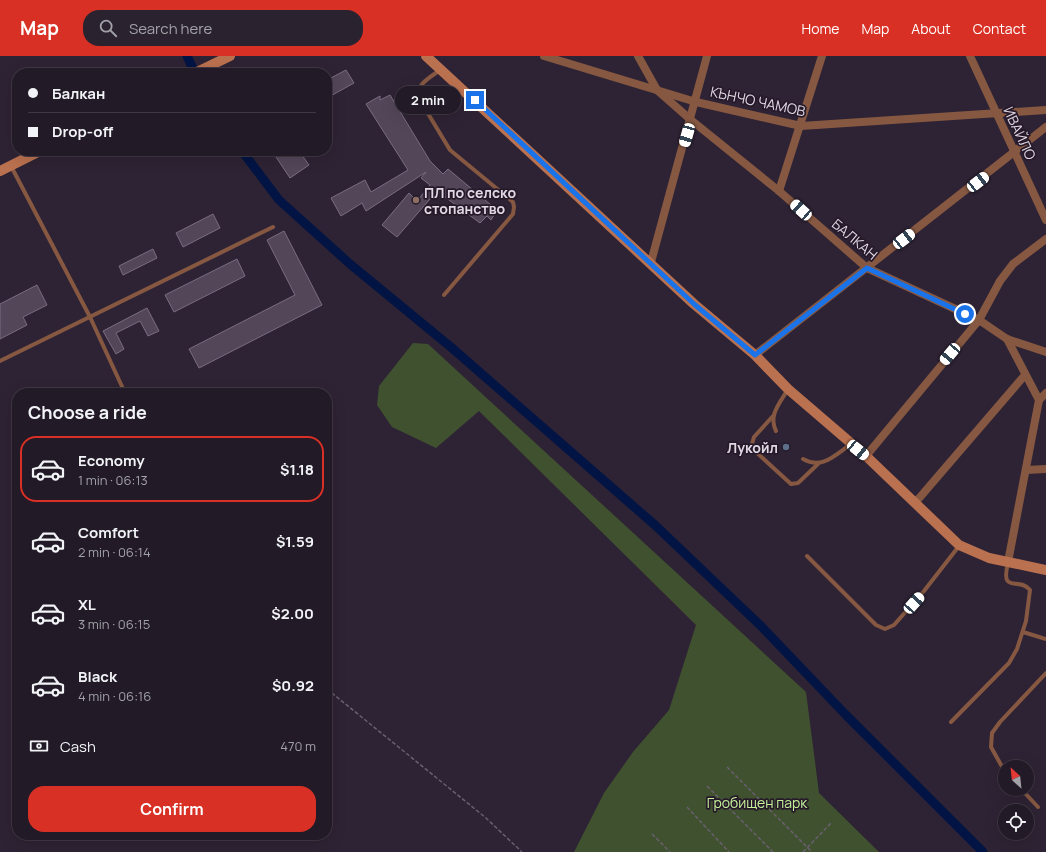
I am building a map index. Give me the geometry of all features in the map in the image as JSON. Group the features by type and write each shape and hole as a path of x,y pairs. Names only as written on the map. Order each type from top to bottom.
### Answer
{"main road":[{"path":"205,68 230,56"},
{"path":"426,56 651,262 694,304 755,355 788,389 866,456 959,545 989,558 1046,570"},
{"path":"0,171 5,166 28,156"}],"street":[{"name":"КЪНЧО ЧАМОВ","path":"544,56 696,102 801,126 1046,110"},
{"path":"638,56 657,90"},
{"path":"651,262 696,102 707,56"},
{"path":"779,191 801,126 822,56"},
{"name":"ИВАЙЛО","path":"970,56 1046,220"},
{"name":"БАЛКАН","path":"657,90 691,120 779,191 867,268 979,320 1007,339 1046,352"},
{"path":"755,355 1015,153 1046,127"},
{"path":"866,456 979,320 1000,281 1013,264 1046,239"},
{"path":"1007,339 1039,400"},
{"path":"915,503 1025,375"},
{"path":"1008,562 1039,400 1046,393"},
{"path":"1026,470 1046,469"}],"lane":[{"path":"441,69 419,87 417,92 418,97 450,150 512,202 514,207 513,214 444,295"},
{"path":"5,166 90,317 123,388"},
{"path":"0,361 273,227"},
{"path":"788,389 773,416 754,437 752,444 756,451 791,484 798,483 818,464"},
{"path":"773,416 773,424 776,431"},
{"path":"803,459 810,464 818,464 826,461 851,444"},
{"path":"807,556 876,625 885,629 894,625 924,591 959,545"},
{"path":"952,722 1009,663 1017,649 1023,632 1030,590 1027,587 1010,583 1007,580 1005,576 1008,562"},
{"path":"1023,632 1046,639"},
{"path":"998,760 991,747 992,733 1000,722 1046,673"},
{"path":"1028,796 1038,807"}],"path":[{"path":"332,693 486,818 522,852"},
{"path":"727,767 812,852"},
{"path":"707,786 773,852"},
{"path":"687,807 729,852"},
{"path":"803,852 832,822"},
{"path":"652,834 670,852"}],"green space":[{"name":"Гробищен парк","path":"413,343 428,344 806,692 819,793 879,852 574,852 604,793 633,752 669,710 696,625 479,411 436,448 392,427 377,405 379,386"}],"building":[{"path":"346,70 354,83 332,95 332,77"},
{"path":"390,95 430,161 443,174 448,169 497,210 491,220 487,216 480,223 437,191 397,237 382,225 409,193 417,201 430,185 421,178 426,172 366,211 362,203 341,216 331,198 365,180 371,192 408,170 366,104 380,96 380,100"},
{"path":"275,156 303,156 309,165 290,178"},
{"path":"213,214 220,228 183,247 176,233"},
{"path":"284,231 322,305 199,368 189,349 295,295 267,240"},
{"path":"153,249 157,258 123,275 119,266"},
{"path":"237,259 245,276 174,312 165,295"},
{"path":"37,285 47,305 23,317 27,325 0,339 0,304"},
{"path":"147,308 159,331 148,336 140,321 116,333 124,349 116,354 103,331"}],"waterway":[{"path":"187,56 193,68"},
{"path":"246,156 279,200 350,264 452,348 656,526 761,626 846,715 983,852"}],"place":[{"name":"ПЛ по селско стопанство","path":"416,200"},
{"name":"Лукойл","path":"786,447"}],"route":[{"path":"475,100 651,262 694,304 755,355 867,268 965,314"}]}
